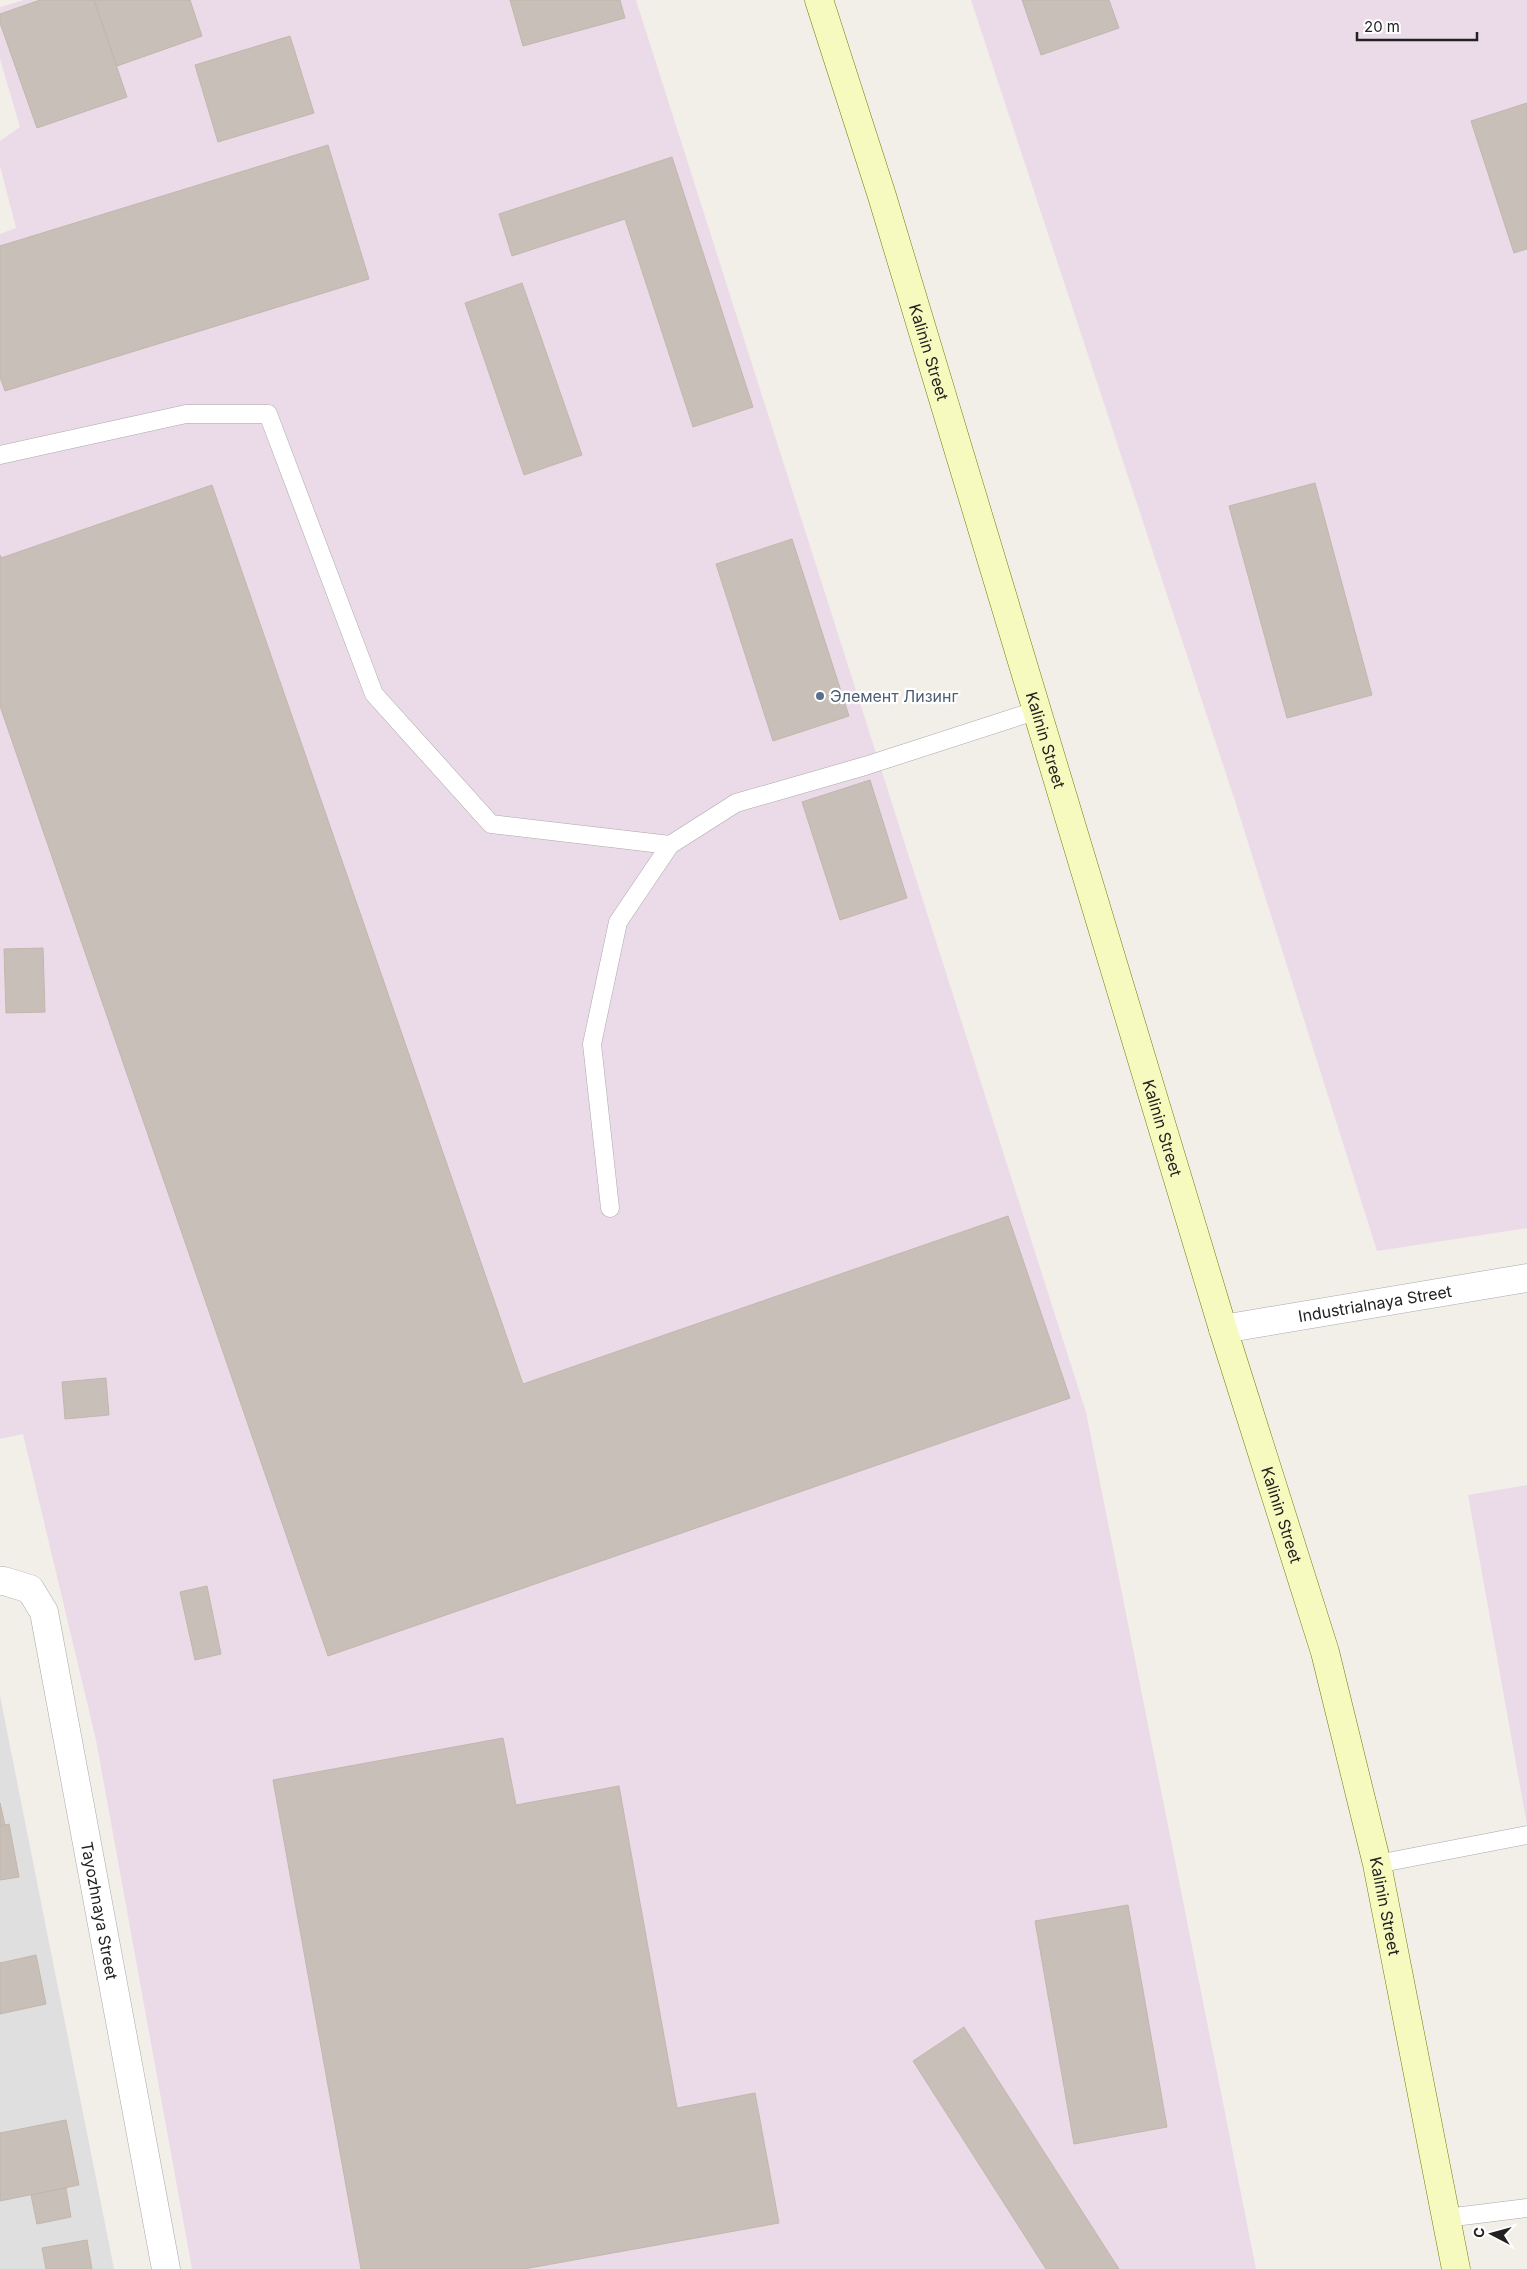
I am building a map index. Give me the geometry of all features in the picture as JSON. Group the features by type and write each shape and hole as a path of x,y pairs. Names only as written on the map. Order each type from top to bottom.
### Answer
{"main road":[{"name":"Kalinin Street","path":"818,0 885,205 1223,1329 1325,1652 1376,1864 1456,2269"}],"street":[{"name":"Industrialnaya Street","path":"1223,1329 1527,1278"},
{"name":"Tayozhnaya Street","path":"0,1581 30,1589 44,1612 166,2269"}],"lane":[{"path":"0,455 186,414 268,414 374,694 491,824 670,845"},
{"path":"610,1208 592,1044 618,922 670,845 736,803 864,766 1038,710"},
{"path":"1376,1864 1527,1835"},
{"path":"1446,2218 1527,2208"}],"shaded area":[{"path":"24,0 636,0 1086,1412 1256,2269 192,2269 96,1740 23,1434 0,1439 0,234 16,228 0,166 0,141 20,127 0,59 0,7"},
{"path":"971,0 1527,0 1527,1228 1377,1251 1234,798"},
{"path":"1527,1485 1527,1825 1468,1495"},
{"path":"0,1696 114,2269 0,2269"}],"building":[{"path":"40,0 94,0 127,97 37,128 0,23 0,14"},
{"path":"94,0 190,0 202,36 117,66"},
{"path":"510,0 620,0 625,18 523,46"},
{"path":"1022,0 1109,0 1119,28 1041,55"},
{"path":"290,36 314,113 218,142 195,65"},
{"path":"1527,103 1527,249 1514,253 1471,121"},
{"path":"328,145 369,279 5,391 0,377 0,246"},
{"path":"672,157 753,407 693,427 625,219 512,256 499,214"},
{"path":"522,283 582,455 524,475 465,303"},
{"path":"1315,483 1372,695 1287,718 1229,506"},
{"path":"212,485 523,1384 1008,1216 1070,1398 328,1656 0,706 0,555 1,558"},
{"path":"792,539 849,716 773,741 716,564"},
{"path":"870,780 907,898 840,920 802,802"},
{"path":"43,948 45,1012 6,1013 4,949"},
{"path":"106,1378 109,1415 65,1419 62,1382"},
{"path":"207,1586 221,1654 195,1660 180,1592"},
{"path":"503,1738 516,1805 619,1786 677,2108 755,2093 779,2223 524,2269 361,2269 273,1780"},
{"path":"0,1803 5,1825 0,1826"},
{"path":"9,1824 19,1877 0,1880 0,1826"},
{"path":"1128,1905 1167,2127 1074,2144 1035,1921"},
{"path":"36,1955 46,2004 0,2014 0,1963"},
{"path":"964,2027 1119,2269 1046,2269 913,2061"},
{"path":"66,2120 79,2185 0,2201 0,2133"},
{"path":"66,2188 71,2217 37,2224 31,2195"},
{"path":"87,2240 92,2269 46,2269 42,2248"}],"place":[{"name":"Элемент Лизинг","path":"820,696"}]}
